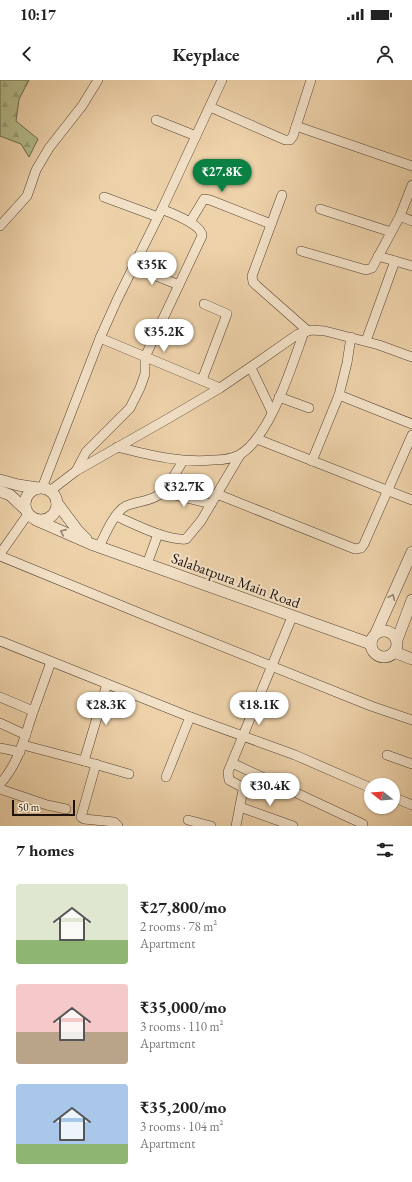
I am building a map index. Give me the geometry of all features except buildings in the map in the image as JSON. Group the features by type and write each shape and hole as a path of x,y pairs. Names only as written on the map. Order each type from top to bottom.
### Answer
{"street":[{"path":"0,226 27,196 36,170 49,148 82,106 98,80"},
{"path":"43,489 100,338 222,80"},
{"path":"210,107 285,140 290,140 293,136 311,80"},
{"path":"156,120 196,136"},
{"path":"296,126 412,166"},
{"path":"301,250 366,270 372,268 400,216 412,185"},
{"path":"282,195 252,273 253,282 306,332"},
{"path":"76,471 86,452 130,408 145,374 145,357 202,236 200,228 190,222 104,197"},
{"path":"190,222 204,199 271,224"},
{"path":"320,209 391,232"},
{"path":"400,216 412,221"},
{"path":"378,256 412,266"},
{"path":"366,341 396,261"},
{"path":"134,267 179,285"},
{"path":"202,380 227,314 204,304"},
{"path":"30,514 26,499 28,494 43,489 170,418 251,368 298,334 312,330 325,331 366,341 412,357"},
{"path":"116,516 158,534 180,540 186,540 211,504 240,454 257,439 279,397 306,332"},
{"path":"312,461 339,394 347,363 351,337"},
{"path":"100,338 220,388"},
{"path":"251,368 272,412"},
{"path":"339,394 412,424"},
{"path":"279,397 309,408"},
{"path":"217,494 355,549 361,548 412,435"},
{"path":"257,439 412,500"},
{"path":"116,447 183,461 226,459 240,454"},
{"path":"57,503 78,531 95,545 120,510 126,506 153,498 162,492 183,461"},
{"path":"0,480 18,485 43,489 56,498 57,509 51,517 46,520 30,514 10,495 0,491"},
{"path":"162,492 211,504"},
{"path":"30,514 1,551 272,666 371,706 412,720"},
{"name":"Salabatpura Main Road","path":"30,514 95,545 292,617 371,644"},
{"path":"147,564 158,534"},
{"path":"412,552 371,644 372,649 378,655 387,657 394,652 412,600"},
{"path":"236,826 243,790 242,787 229,780 228,777 232,763 292,617"},
{"path":"376,633 384,630 388,631 392,633 397,640"},
{"path":"0,642 190,717 295,755 364,785"},
{"path":"394,652 412,659"},
{"path":"0,784 22,749 33,711 51,662"},
{"path":"84,761 107,684"},
{"path":"0,697 33,711"},
{"path":"166,777 190,717"},
{"path":"0,723 26,735"},
{"path":"0,748 22,749 84,761 130,774"},
{"path":"387,755 412,764"},
{"path":"232,763 363,824"},
{"path":"96,764 81,812 81,817 84,819 114,822 118,826"},
{"path":"0,789 48,805 66,809"},
{"path":"400,800 412,805"},
{"path":"240,807 292,826"},
{"path":"188,820 211,826"}],"green space":[{"path":"0,80 29,80 19,99 16,121 38,139 29,157 21,144 0,136"}]}
